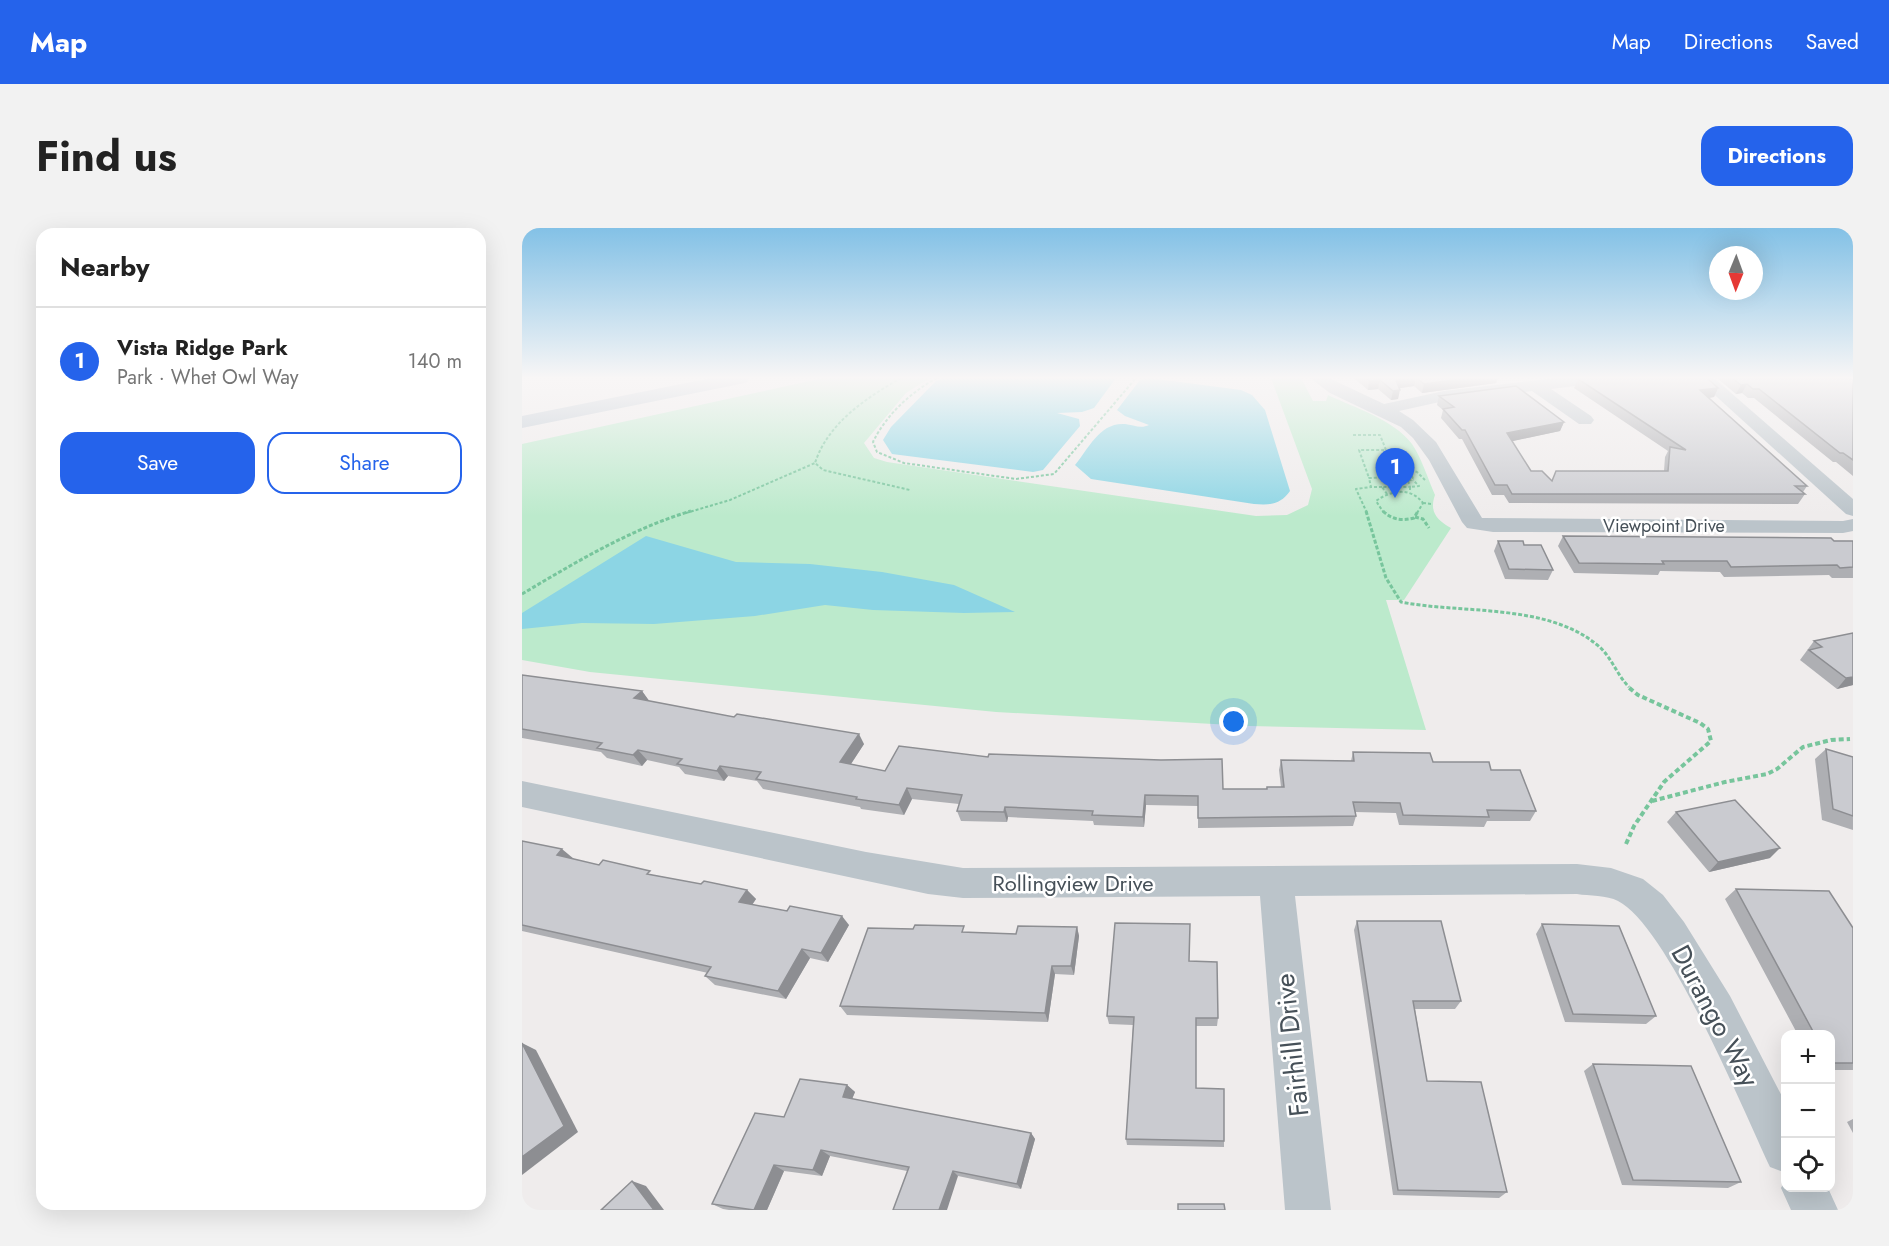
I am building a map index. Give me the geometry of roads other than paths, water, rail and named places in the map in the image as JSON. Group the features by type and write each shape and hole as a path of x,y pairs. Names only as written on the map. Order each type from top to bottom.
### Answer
{"street":[{"name":"Viewpoint Drive","path":"1407,424 1425,439 1469,518 1475,523 1493,526 1843,527 1853,525"},
{"path":"1756,424 1853,510"},
{"name":"Rollingview Drive","path":"522,794 940,880 996,884 1577,879 1602,882 1631,890"},
{"name":"Fairhill Drive","path":"1276,881 1308,1210"},
{"name":"Durango Way","path":"1631,890 1647,903 1678,942 1781,1143"},
{"path":"1806,1192 1815,1210"}],"water":[{"path":"894,424 1080,424 1080,426 1043,470 1033,472 892,454 883,440"},
{"path":"1116,424 1140,427 1149,425 1146,424 1269,424 1290,491 1274,503 1254,504 1091,479 1075,465 1096,437 1109,427"},
{"path":"646,536 736,562 810,564 882,572 954,585 1015,612 873,610 825,605 755,616 654,624 582,623 522,629 522,613"}],"place":[{"name":"Vista Ridge Park","path":"1395,498"}]}
